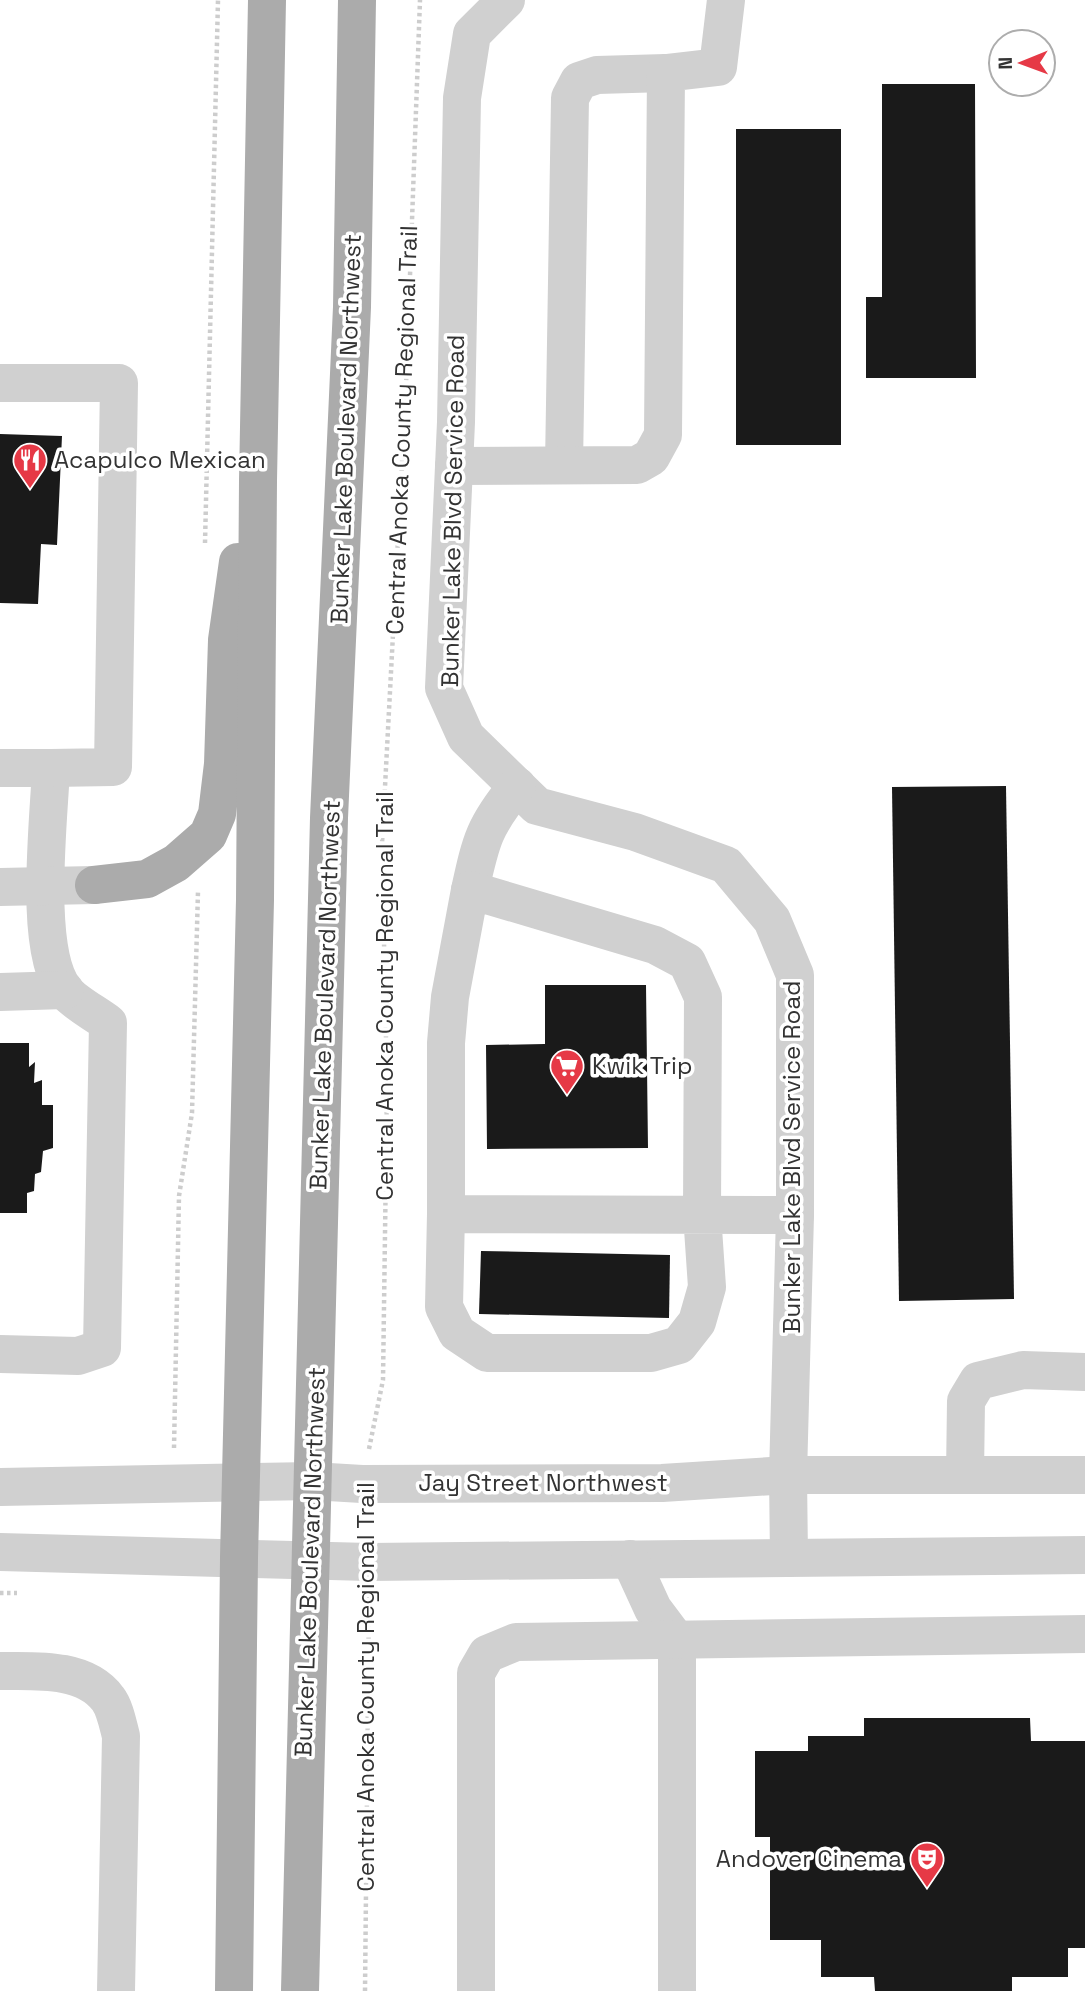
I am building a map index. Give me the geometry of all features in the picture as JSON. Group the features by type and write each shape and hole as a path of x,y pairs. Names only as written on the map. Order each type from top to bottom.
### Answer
{"main road":[{"path":"234,1991 239,1558 256,900 258,481 267,0"},
{"name":"Bunker Lake Boulevard Northwest","path":"300,1991 308,1559 329,818 352,307 357,0"},
{"path":"94,885 147,879 176,863 208,835 217,814 223,764 227,640 233,590 258,481"}],"street":[{"name":"Bunker Lake Blvd Service Road","path":"506,0 472,34 462,98 454,466 444,688 466,737 537,806 635,832 726,865 772,920 795,975 796,1215 788,1475 789,1558"},
{"path":"564,466 570,99 579,81 597,75 718,67 726,0"},
{"path":"454,466 637,466 651,457 663,435 666,72"},
{"path":"0,383 118,383 113,767 0,768"},
{"path":"0,1354 78,1356 102,1348 108,1023 65,990 48,946 46,886 51,768"},
{"path":"470,890 655,946 687,962 704,996 702,1214 707,1287 697,1322 679,1345 650,1353 486,1353 457,1333 444,1307 446,1043 450,997 470,890 480,846 490,819 517,786"},
{"path":"0,887 94,885"},
{"path":"0,992 65,990"},
{"path":"446,1214 796,1215"},
{"path":"965,1475 966,1401 978,1381 1023,1370 1085,1372"},
{"name":"Jay Street Northwest","path":"0,1488 312,1481 362,1484 662,1483 788,1475 1085,1475"},
{"path":"0,1552 369,1562 1085,1555"},
{"path":"630,1559 653,1609 677,1641 677,1991"},
{"path":"476,1991 476,1673 487,1654 516,1642 1085,1634"},
{"path":"0,1671 49,1671 82,1679 108,1699 121,1735 116,1991"}],"path":[{"path":"205,548 218,0"},
{"name":"Central Anoka County Regional Trail","path":"362,1484 383,1380 387,1088 382,844 406,386 420,0"},
{"path":"173,1446 180,1196 192,1113 199,881"},
{"name":"Central Anoka County Regional Trail","path":"365,1991 369,1562"}],"building":[{"path":"882,84 975,84 976,378 866,378 866,297 882,297"},
{"path":"736,129 841,129 841,445 736,445"},
{"name":"Acapulco Mexican","path":"0,434 62,436 57,545 41,544 38,604 0,603"},
{"path":"1006,786 1014,1299 899,1301 892,787"},
{"name":"Kwik Trip","path":"545,985 646,985 648,1148 487,1149 486,1045 545,1044"},
{"path":"0,1043 29,1043 29,1067 35,1062 34,1083 42,1080 42,1105 53,1105 53,1148 43,1151 41,1172 35,1174 34,1191 27,1193 27,1213 0,1213"},
{"path":"481,1251 670,1255 669,1318 479,1314"},
{"name":"Andover Cinema","path":"864,1718 1030,1718 1031,1741 1085,1741 1085,1948 1068,1948 1068,1977 1012,1977 1012,1991 875,1991 874,1977 821,1977 821,1940 770,1940 770,1837 755,1837 755,1751 808,1751 808,1736 864,1736"}],"place":[{"name":"Acapulco Mexican","path":"30,490"},
{"name":"Kwik Trip","path":"567,1096"},
{"name":"Andover Cinema","path":"927,1889"}]}
